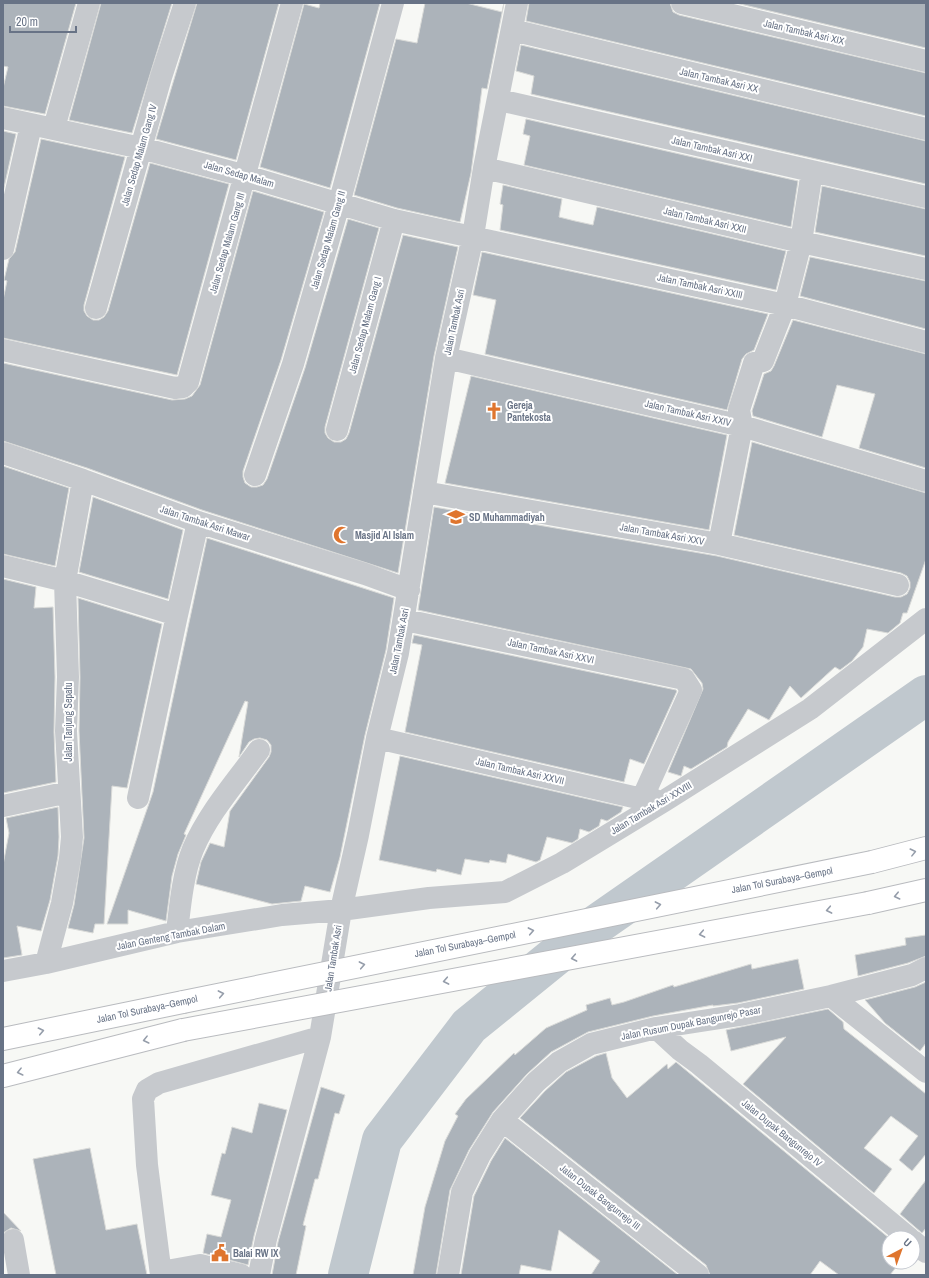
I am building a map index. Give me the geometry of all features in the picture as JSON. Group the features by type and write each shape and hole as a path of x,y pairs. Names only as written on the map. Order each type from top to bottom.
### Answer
{"highway":[{"name":"Jalan Tol Surabaya–Gempol","path":"3,1039 872,862 926,848"},
{"path":"3,1076 183,1030 868,903 926,890"}],"street":[{"path":"54,128 89,3"},
{"name":"Jalan Sedap Malam Gang IV","path":"96,308 160,77 185,3"},
{"name":"Jalan Sedap Malam Gang III","path":"3,350 175,388 183,387 188,382 246,176 292,3"},
{"name":"Jalan Sedap Malam Gang II","path":"255,475 293,364 339,204 393,3"},
{"name":"Jalan Tambak Asri","path":"259,1275 266,1239 320,1037 341,910 358,835 377,738 404,620 446,358 473,236 484,168 499,100 517,3"},
{"name":"Jalan Tambak Asri XIX","path":"682,3 926,61"},
{"name":"Jalan Tambak Asri XX","path":"512,30 926,129"},
{"name":"Jalan Tambak Asri XXI","path":"499,100 926,197"},
{"name":"Jalan Sedap Malam","path":"3,118 141,148 246,176 394,220 473,236"},
{"path":"3,249 31,125"},
{"name":"Jalan Tambak Asri XXII","path":"484,168 801,242 926,269"},
{"path":"719,544 742,426 739,410 754,363 763,361 785,305 801,242 812,171"},
{"name":"Jalan Sedap Malam Gang I","path":"337,430 394,220"},
{"name":"Jalan Tambak Asri XXIII","path":"473,236 785,305 926,342"},
{"name":"Jalan Tambak Asri XXIV","path":"446,358 742,426 926,481"},
{"name":"Jalan Tambak Asri Mawar","path":"3,453 83,480 198,522 364,574 409,590"},
{"name":"Jalan Tanjung Sepatu","path":"46,963 62,903 72,837 66,731 68,677 65,581 83,480"},
{"name":"Jalan Tambak Asri XXV","path":"424,492 719,544 898,585"},
{"path":"138,798 198,522"},
{"path":"3,566 65,581 177,615"},
{"name":"Jalan Tambak Asri XXVIII","path":"341,910 429,898 505,892 562,863 810,709 926,619"},
{"name":"Jalan Tambak Asri XXVI","path":"404,620 684,679 691,690 642,799"},
{"name":"Jalan Tambak Asri XXVII","path":"377,738 642,799 664,801"},
{"path":"177,932 181,896 193,850 212,814 260,750"},
{"path":"3,806 70,792"},
{"name":"Jalan Genteng Tambak Dalam","path":"3,971 46,963 177,932 282,915 341,910"},
{"name":"Jalan Rusum Dupak Bangunrejo Pasar","path":"448,1275 462,1192 480,1155 502,1120 536,1082 558,1062 591,1044 656,1028 740,1015 831,996 912,976 926,968"},
{"path":"831,996 926,1072"},
{"name":"Jalan Dupak Bangunrejo IV","path":"656,1028 680,1050 699,1064 899,1230"},
{"path":"242,1275 200,1265 161,1274 147,1165 143,1099 147,1090 159,1083 320,1037"},
{"name":"Jalan Dupak Bangunrejo III","path":"502,1120 698,1275"},
{"path":"13,1240 19,1275"}],"building":[{"path":"3,3 76,3 45,114 3,106 3,88 8,67 3,66"},
{"path":"101,3 172,3 132,133 69,120"},
{"path":"197,3 279,3 236,160 156,139"},
{"path":"320,3 380,3 330,188 260,167 304,4 319,8"},
{"path":"425,3 466,3 502,12 504,3 487,89 482,88 471,173 460,222 397,208 354,195 396,39 417,43"},
{"path":"529,3 670,3 673,12 679,15 926,73 926,116 526,21"},
{"path":"736,3 926,3 926,48"},
{"path":"521,45 926,141 926,184 531,94 534,76 516,71"},
{"path":"526,119 798,181 791,227 524,165 530,136 523,134"},
{"path":"3,131 16,134 3,192"},
{"path":"41,139 125,157 84,305 84,311 87,316 93,320 99,320 104,317 108,311 150,163 229,184 177,375 3,338 3,300 7,281 4,280 9,259 15,252"},
{"path":"503,185 562,199 559,217 575,221 593,225 597,207 786,251 776,290 500,230 503,205 500,204"},
{"path":"822,186 926,209 926,256 815,232"},
{"path":"253,191 324,212 281,360 243,471 245,483 251,487 263,485 267,479 305,368 348,219 379,228 325,427 325,433 328,438 334,442 341,442 346,439 349,433 403,235 458,247 434,356 398,573 202,510 87,468 3,441 3,363 172,400 185,399 192,396 200,385"},
{"path":"482,252 768,314 754,350 746,354 742,359 727,410 485,354 496,300 473,295"},
{"path":"810,257 926,281 926,329 800,296"},
{"path":"793,320 926,354 926,468 859,448 875,394 837,385 822,437 753,416 752,411 764,374 771,371 774,366"},
{"path":"471,376 727,435 709,530 445,483"},
{"path":"752,442 926,493 926,559 907,613 903,613 900,623 888,633 867,629 863,647 852,661 840,670 835,667 801,698 790,686 769,720 748,709 728,742 727,747 691,769 684,766 681,776 668,772 703,689 702,683 691,669 418,610 434,507 717,556 895,597 901,597 907,594 910,588 910,582 907,576 901,573 734,535"},
{"path":"3,466 69,488 55,566 3,554"},
{"path":"93,497 183,530 168,599 79,572"},
{"path":"207,538 394,598 386,650 365,735 340,857 330,892 305,886 301,901 272,904 196,884 201,862 210,843 224,847 230,811 269,757 271,752 271,745 267,740 260,738 249,742 239,757 248,702 245,701 184,834 186,835 178,854 172,876 166,921 128,910 128,924 107,924 153,792"},
{"path":"3,579 36,587 34,608 53,607 56,782 3,793"},
{"path":"78,598 162,624 127,788 112,786 104,924 95,924 93,933 68,928 74,905 84,838 79,731 80,677"},
{"path":"414,635 677,691 644,764 630,759 624,782 405,732 422,645 412,643"},
{"path":"400,756 623,807 621,812 607,821 601,819 599,826 589,832 580,829 578,839 572,843 547,837 540,860 536,862 508,854 506,863 490,860 489,863 465,859 461,875 437,869 436,872 379,860"},
{"path":"58,807 58,856 50,900 41,931 17,926 22,955 3,958 3,865 9,833 6,818"},
{"path":"926,935 926,956 908,963 858,976 855,955 906,945 905,938"},
{"path":"798,959 804,989 738,1003 713,1005 653,1016 588,1032 551,1052 527,1074 493,1112 469,1150 450,1190 436,1275 413,1275 425,1207 445,1141 458,1116 455,1114 466,1099 514,1053 515,1055 546,1028 587,1010 586,1005 610,998 612,1005 673,985 674,987 751,964 752,969"},
{"path":"926,982 926,1043 920,1051 885,1023 865,1000 915,987"},
{"path":"828,1009 843,1022 844,1029 926,1094 926,1154 912,1171 899,1160 918,1136 891,1116 864,1148 892,1169 874,1193 743,1084 786,1037 731,1051 726,1030"},
{"path":"606,1053 612,1078 627,1098 667,1064 668,1069 676,1062 881,1231 881,1270 894,1270 890,1275 839,1275 820,1261 810,1275 710,1275 706,1265 520,1118 545,1091 566,1072 596,1056"},
{"path":"321,1087 345,1095 339,1114 335,1113 318,1179 315,1179 303,1225 306,1226 296,1275 272,1275 278,1242"},
{"path":"259,1103 287,1110 254,1236 248,1265 203,1253 207,1234 221,1237 231,1200 211,1195 222,1153 225,1154 232,1127 252,1133"},
{"path":"505,1138 678,1275 591,1275 600,1261 559,1230 551,1271 521,1265 519,1275 461,1275 474,1196 491,1161"},
{"path":"90,1148 106,1230 137,1224 147,1275 56,1275 33,1159"},
{"path":"926,1180 926,1228 922,1233 921,1230 919,1230 900,1214"},
{"path":"3,1212 21,1231 11,1228 3,1233"}],"waterway":[{"path":"348,1275 382,1140 469,1026 580,936 926,695"}],"place":[{"name":"Gereja Pantekosta","path":"494,411"},
{"name":"SD Muhammadiyah","path":"456,517"},
{"name":"Masjid Al Islam","path":"342,535"},
{"name":"Balai RW IX","path":"220,1253"}]}
